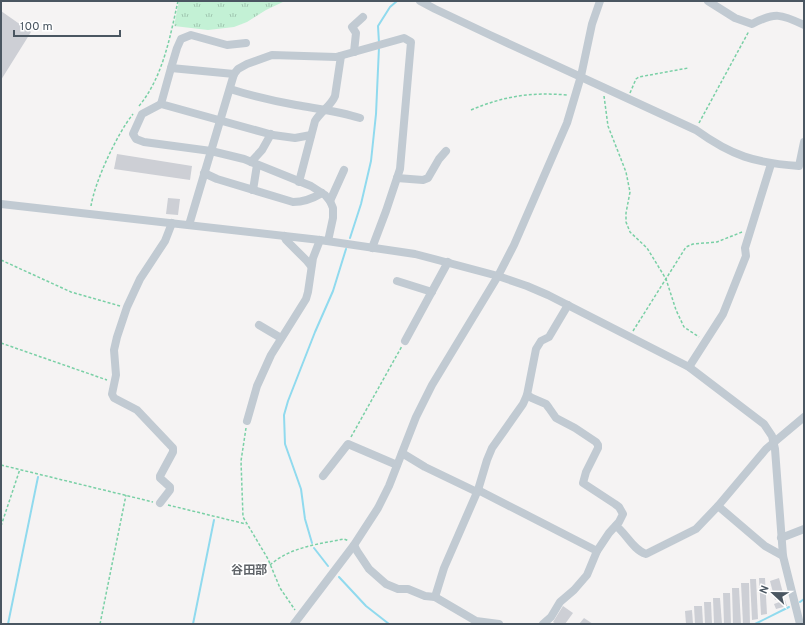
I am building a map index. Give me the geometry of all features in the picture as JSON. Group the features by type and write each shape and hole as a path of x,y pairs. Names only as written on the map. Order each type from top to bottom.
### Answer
{"street":[{"path":"420,1 434,9 696,130 716,144 740,156 771,164 799,166 804,142"},
{"path":"294,624 354,545 378,508 389,486 416,418 432,385 498,276 514,245 567,123 576,96 592,24 600,1"},
{"path":"708,1 735,18 752,24 763,18 785,16 804,25"},
{"path":"354,52 356,33 352,27 363,17"},
{"path":"161,104 181,39 191,35 228,45 246,43"},
{"path":"189,225 234,74 238,69 272,55 336,57 404,38 410,42 400,168 372,248"},
{"path":"299,182 315,121 324,109 333,102 335,96 341,56"},
{"path":"171,68 234,74"},
{"path":"230,90 297,105 341,112 360,118"},
{"path":"248,421 258,386 272,355 306,299 311,266 324,241 333,218 333,208 330,201 322,193 311,186 244,159 211,151 144,142 136,139 133,134 142,114 161,104 271,134 287,137 311,135"},
{"path":"252,190 254,163 271,134"},
{"path":"397,178 423,180 428,178 438,159 446,151"},
{"path":"689,367 727,305 746,256 745,248 771,164"},
{"path":"330,201 344,170"},
{"path":"204,173 252,190 293,202 302,202 322,193"},
{"path":"1,204 284,236 415,254 498,276 527,286 568,305 689,367 764,424 770,432 774,442 783,556 800,624"},
{"path":"160,503 170,490 170,487 160,478 160,476 173,452 173,448 137,410 113,397 112,394 116,371 115,345 127,306 140,279 165,241 172,223"},
{"path":"284,236 311,266"},
{"path":"404,341 448,262"},
{"path":"397,281 432,292"},
{"path":"435,597 444,568 477,491 492,448 519,410 527,395 536,349 542,341 549,337 568,305"},
{"path":"259,325 281,338"},
{"path":"527,395 546,404 556,418 575,428 596,442 598,448 586,472 583,483 619,507 623,514 619,522 596,551 587,575 574,590 560,602 551,617 543,624"},
{"path":"616,526 639,551 646,554 692,532 718,506 766,449 804,417"},
{"path":"323,476 348,444 397,466"},
{"path":"402,453 430,470 477,491 596,551"},
{"path":"718,506 739,526 765,546 783,556"},
{"path":"781,538 804,529"},
{"path":"354,545 369,569 386,584 398,589 408,589 425,596 435,597 476,623 499,624"}],"path":[{"path":"138,108 154,83 163,63 178,1"},
{"path":"696,130 703,114 752,24"},
{"path":"628,98 636,79 639,77 688,68"},
{"path":"602,93 604,96 608,126 626,172 630,192 626,222 630,232 648,248 666,278 676,310 684,327 705,342"},
{"path":"470,110 506,97 538,94 576,96"},
{"path":"90,214 94,192 117,138 134,113"},
{"path":"630,336 686,247 693,244 717,242 751,228"},
{"path":"1,260 71,292 117,306 127,306"},
{"path":"348,444 404,341"},
{"path":"1,343 114,383"},
{"path":"248,421 242,442 242,518 268,559 286,598 300,616"},
{"path":"1,465 246,524"},
{"path":"1,526 20,469"},
{"path":"100,624 126,495"},
{"path":"270,565 282,556 311,545 344,539 350,541 354,545"}],"green space":[{"path":"179,1 285,1 266,10 247,22 234,27 208,30 174,26"}],"building":[{"path":"1,11 31,32 1,80"},
{"path":"117,154 192,166 190,180 114,169"},
{"path":"168,198 180,199 178,215 166,214"},
{"path":"759,578 765,578 767,614 761,615"},
{"path":"779,578 784,597 775,600 770,581"},
{"path":"750,579 756,579 758,619 752,620"},
{"path":"741,583 749,583 750,624 743,624"},
{"path":"732,588 739,588 741,624 733,624"},
{"path":"723,593 730,593 731,624 724,624"},
{"path":"713,598 720,598 722,624 714,624"},
{"path":"785,600 787,606 776,609 774,604"},
{"path":"704,602 711,602 712,624 705,624"},
{"path":"563,606 573,613 565,624 556,624 553,622"},
{"path":"694,606 702,606 703,624 695,624"},
{"path":"692,610 693,624 686,624 685,611"},
{"path":"584,618 593,624 579,624"}],"waterway":[{"path":"379,43 378,26 390,7 397,1"},
{"path":"350,238 361,204 371,161 376,114 379,47"},
{"path":"312,543 305,519 301,489 285,444 284,415 315,332 333,291 346,249"},
{"path":"8,624 38,477"},
{"path":"193,624 214,520"},
{"path":"314,548 328,566"},
{"path":"339,577 366,606 389,624"},
{"path":"800,602 804,599"},
{"path":"755,624 789,607"}],"district":[{"name":"谷田部","path":"249,570"}]}
